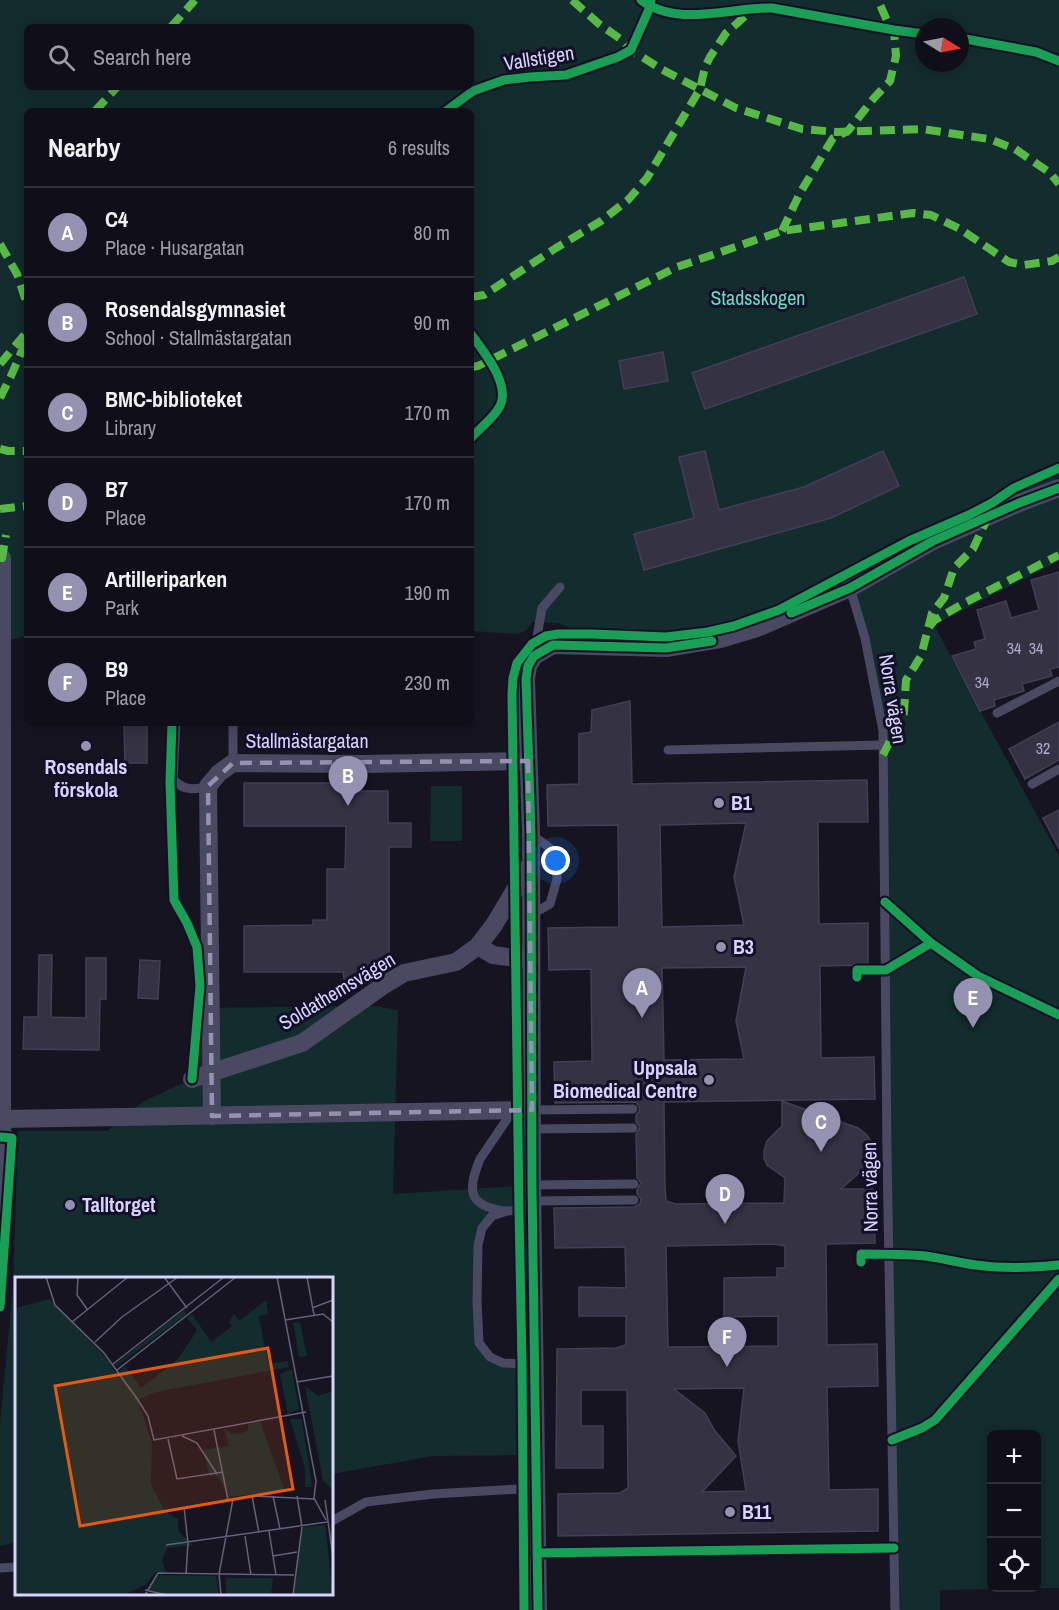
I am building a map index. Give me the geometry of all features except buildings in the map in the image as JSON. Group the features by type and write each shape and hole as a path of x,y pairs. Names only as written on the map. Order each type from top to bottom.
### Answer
{"street":[{"path":"538,1610 532,1129 523,1110 532,1077 531,834 526,679 528,666 534,657 553,645 666,648 720,639 757,628 850,588 933,541 1059,488"},
{"path":"0,1227 2,558"},
{"name":"Stallmästargatan","path":"208,786 219,773 233,763 365,764 528,761"},
{"path":"208,786 212,1116"},
{"name":"Soldathemsvägen","path":"192,1079 302,1043 404,973 456,962 478,946 494,925 531,863"},
{"path":"478,946 493,955 531,960"},
{"path":"2,1119 523,1110"}],"lane":[{"path":"534,657 542,608 560,586"},
{"name":"Norra vägen","path":"850,588 865,638 883,731 895,1610"},
{"path":"997,713 1059,681"},
{"path":"176,726 173,779 187,789 208,786"},
{"path":"233,726 233,763"},
{"path":"668,750 883,745"},
{"path":"1032,784 1059,770"},
{"path":"531,834 550,848 557,869 557,879 550,904 531,914"},
{"path":"507,1211 483,1206 474,1198 472,1185 480,1159 523,1110 633,1109"},
{"path":"532,1129 633,1128"},
{"path":"534,1364 503,1363 490,1357 479,1343 478,1245 482,1228 492,1216 532,1198 633,1184"},
{"path":"532,1198 634,1200"},
{"path":"333,1520 366,1502 433,1494 536,1488"},
{"path":"0,1568 15,1567"}],"highlighted area":[{"path":"528,761 532,1110 212,1116 208,786 233,763"}],"green space":[{"name":"Stadsskogen","path":"0,0 1059,0 1059,477 1048,485 882,557 809,593 728,623 685,632 660,634 575,630 558,623 532,622 527,630 518,634 474,631 474,108 24,108 24,637 4,641 0,645"},
{"path":"1059,488 1059,561 934,625 1059,856 1059,1588 1041,1588 1041,1430 987,1430 987,1589 940,1590 940,1610 895,1610 883,731 850,588"},
{"path":"431,786 462,786 462,841 430,841"},
{"path":"376,1006 398,1010 393,1194 532,1185 533,1209 507,1211 482,1228 479,1343 490,1357 534,1364 535,1455 433,1456 333,1474 333,1277 15,1277 15,1542 0,1546 0,1423 13,1288 18,1131 107,1131 144,1101 192,1079 198,1008"}],"marked path":[{"path":"174,24 195,0"},
{"path":"572,0 599,24 622,40 631,50 661,69 736,108 802,129 836,132 922,129 989,139 1015,149 1049,172 1059,184"},
{"path":"782,231 800,193 833,138 848,131 890,81 896,56 894,30 888,23 878,0"},
{"path":"474,297 484,295 601,221 628,200 647,178 700,89 710,57 726,33 753,9"},
{"path":"98,108 114,90"},
{"path":"474,367 677,267 782,231 913,213 931,215 960,229 1009,262 1024,265 1052,261 1059,257"},
{"path":"0,244 17,274 24,295"},
{"path":"0,364 24,335"},
{"path":"0,398 24,346"},
{"path":"0,449 24,451"},
{"path":"0,509 24,506"},
{"path":"883,755 904,713 906,680 921,656 932,613 944,598 954,568 973,549 988,517"},
{"path":"0,558 2,558 6,535"},
{"path":"929,627 935,620 966,602 1059,555"}],"cycle path":[{"path":"641,0 655,8 687,15 772,8 915,33"},
{"name":"Vallstigen","path":"450,108 473,91 504,80 566,75 618,57 631,50 651,0"},
{"path":"969,40 1036,52 1059,61"},
{"path":"474,338 494,368 502,388 500,406 474,435"},
{"path":"524,1610 512,694 517,663 532,644 546,636 592,634 666,637 734,626 779,610 909,541 969,515 1014,488 1059,468"},
{"path":"791,613 850,588 933,541 1059,488"},
{"path":"538,1610 532,1185 531,833 526,679 528,666 534,656 553,645 666,648 712,641"},
{"path":"172,726 170,782 174,900 197,947 200,986 192,1079"},
{"path":"885,902 931,943 978,976 1059,1015"},
{"path":"857,977 857,970 886,970 931,943"},
{"path":"0,1137 12,1138 0,1307"},
{"path":"861,1262 861,1254 885,1254 925,1256 996,1267 1059,1265"},
{"path":"892,1440 935,1420 1059,1279"},
{"path":"537,1553 894,1548"}],"place":[{"name":"Rosendals förskola","path":"86,746"},
{"name":"B1","path":"719,803"},
{"name":"Rosendalsgymnasiet","path":"348,806"},
{"name":"B3","path":"721,947"},
{"name":"C4","path":"642,1018"},
{"name":"Artilleriparken","path":"973,1028"},
{"name":"Uppsala Biomedical Centre","path":"709,1080"},
{"name":"BMC-biblioteket","path":"821,1152"},
{"name":"Talltorget","path":"70,1205"},
{"name":"B7","path":"725,1224"},
{"name":"B9","path":"727,1367"},
{"name":"B11","path":"730,1512"}]}
